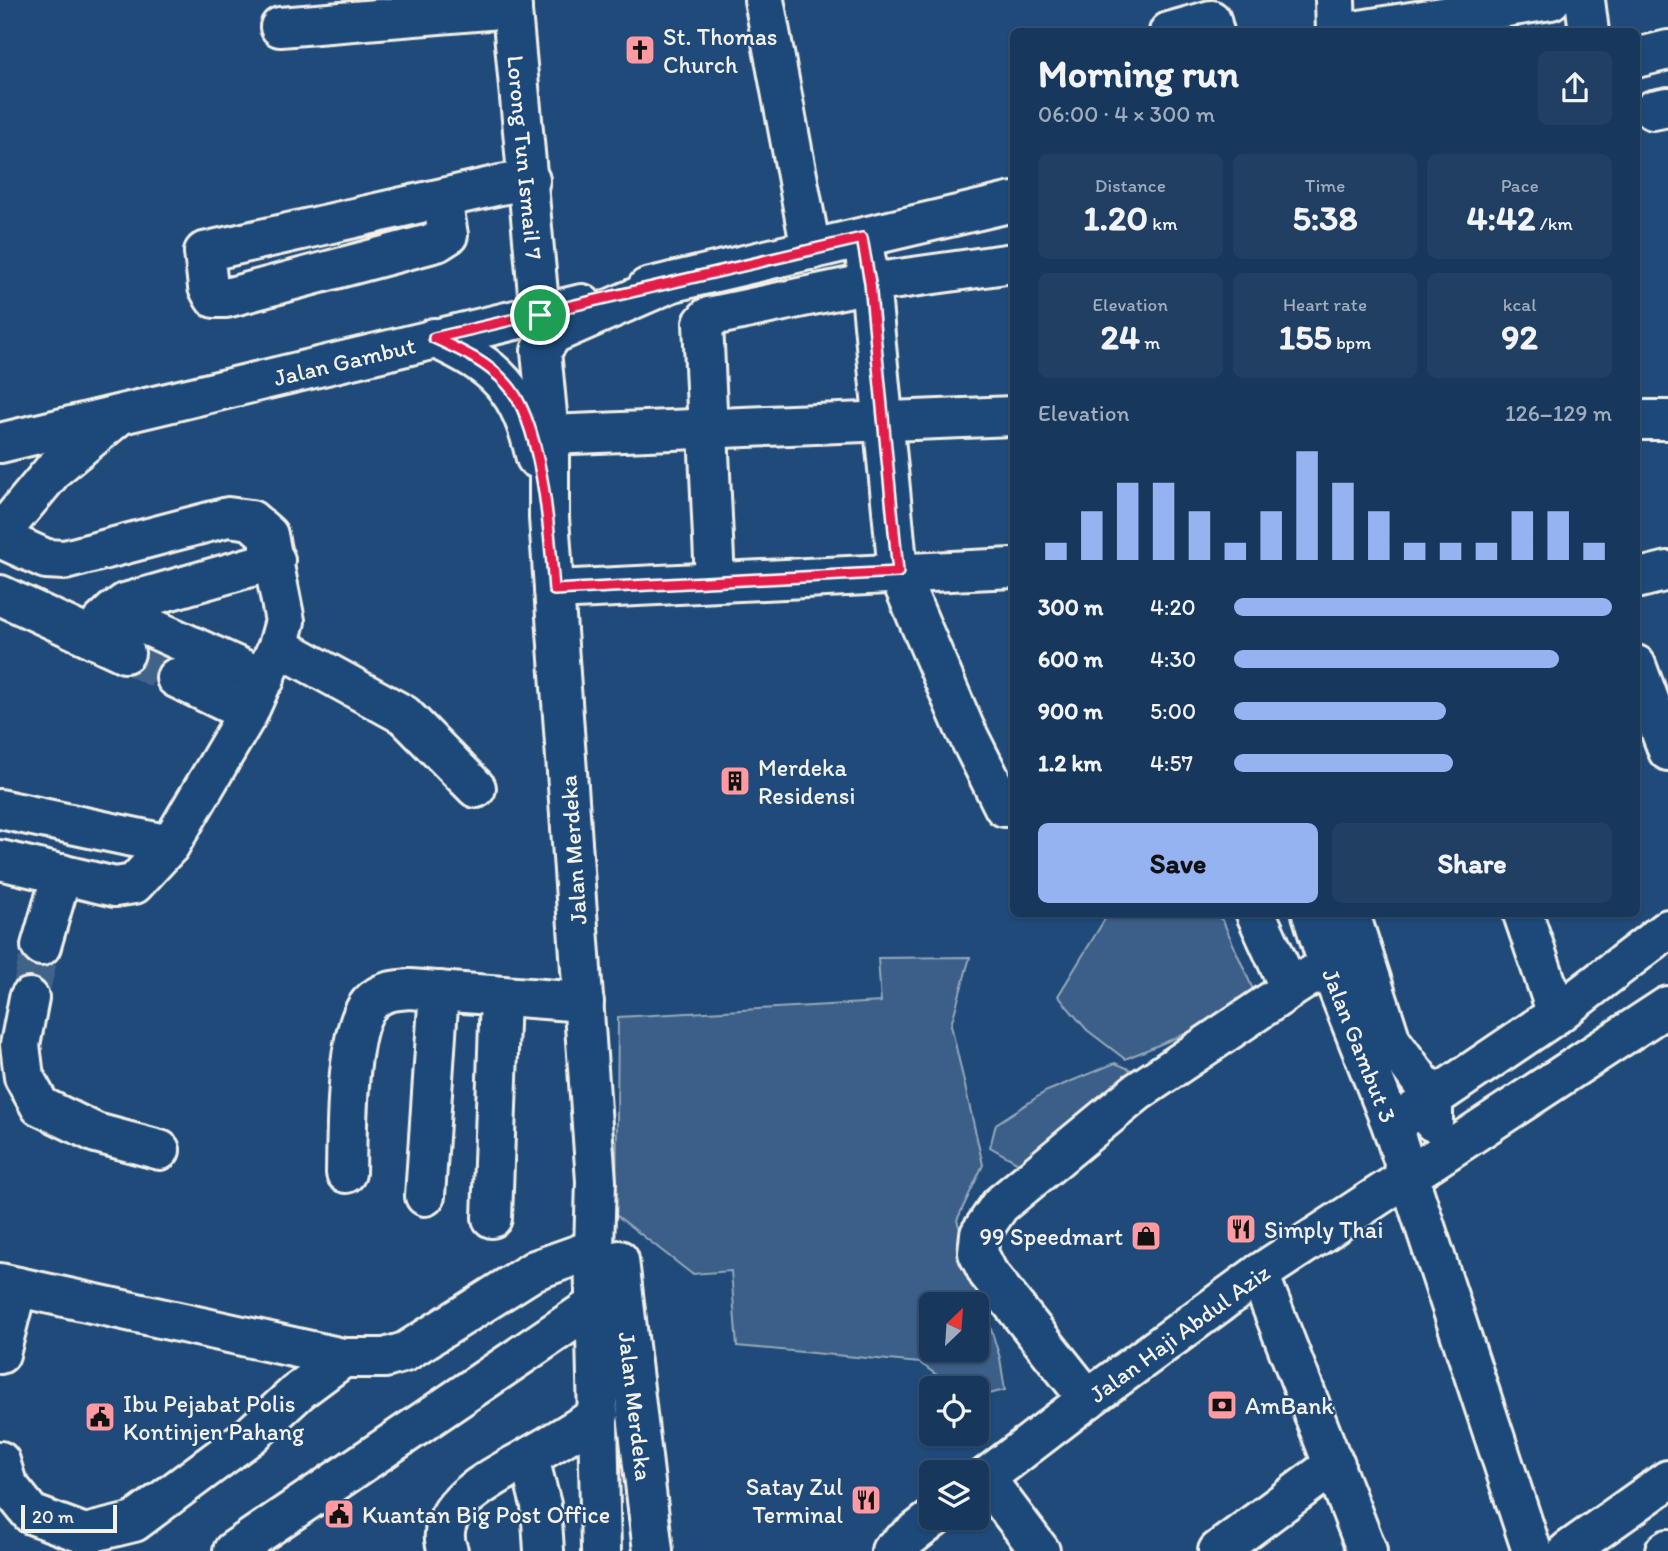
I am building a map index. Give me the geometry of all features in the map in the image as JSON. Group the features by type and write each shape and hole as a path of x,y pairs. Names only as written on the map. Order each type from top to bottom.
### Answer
{"main road":[{"path":"764,0 811,250"},
{"path":"1335,0 1336,28"},
{"path":"1372,28 1551,0"},
{"path":"1585,0 1588,28"},
{"path":"280,27 511,4"},
{"name":"Lorong Tun Ismail 7","path":"511,4 530,180 540,315"},
{"path":"1183,28 1210,20 1213,28"},
{"path":"1640,57 1668,50"},
{"path":"442,199 448,235 438,242 226,298 214,298 208,287 204,252 442,199 530,180"},
{"name":"Jalan Gambut","path":"0,443 124,411 1010,203"},
{"path":"862,238 870,283 898,572 964,727 1004,807"},
{"path":"715,581 703,323 708,317 870,283 1010,263"},
{"path":"750,264 758,307"},
{"name":"Jalan Merdeka","path":"601,1551 598,1303 594,1249 596,1181 549,518 549,435 541,351 553,334 672,282"},
{"name":"Jalan Merdeka","path":"434,338 469,354 508,384 528,424 549,518"},
{"path":"0,860 115,887 134,884 170,845 248,713 272,663 285,621 268,535 251,520 228,517 65,559 46,559 0,536 55,468 124,411"},
{"path":"549,435 1010,416"},
{"path":"1640,421 1668,420"},
{"path":"111,634 125,603 275,560"},
{"path":"554,590 1010,568"},
{"path":"1640,578 1668,571"},
{"path":"0,595 111,634 272,663 404,715 476,788"},
{"path":"1640,676 1668,751"},
{"path":"176,678 248,713"},
{"path":"0,809 170,845"},
{"path":"41,946 62,874"},
{"path":"1257,917 1290,989"},
{"name":"Jalan Gambut 3","path":"1313,917 1328,964 1392,1126 1422,1168 1532,1551"},
{"path":"1351,917 1391,1041 1433,1098 1422,1168"},
{"path":"1523,917 1557,1014"},
{"path":"1392,1126 1557,1014 1668,929"},
{"path":"1088,1399 988,1273 978,1253 980,1234 1000,1205 1137,1091 1328,964"},
{"path":"346,1173 348,1097 358,1028 370,1003 389,990 583,1002"},
{"path":"425,1196 439,991"},
{"path":"492,1218 500,996"},
{"path":"29,998 20,1045 24,1077 40,1105 96,1133 160,1150"},
{"name":"Jalan Haji Abdul Aziz","path":"989,1476 1088,1399 1259,1274 1668,1006"},
{"name":"Jalan Merdeka","path":"596,1181 618,1251 653,1551"},
{"path":"0,1354 8,1285 343,1358 384,1358 405,1352 535,1270 594,1249"},
{"path":"1259,1274 1367,1551"},
{"path":"233,1551 598,1303"},
{"path":"0,1461 9,1501 31,1514 85,1534 134,1522 251,1435 300,1390 343,1358"},
{"path":"448,1551 444,1539 449,1516 472,1491 599,1415"},
{"path":"529,1458 541,1505 544,1551"},
{"path":"1218,1551 1335,1464"},
{"path":"1567,1551 1668,1480"},
{"path":"989,1491 1040,1551"},
{"path":"891,1551 919,1529"}],"shaded area":[{"path":"1106,917 1218,917 1223,921 1259,1003 1125,1059 1087,1030 1058,996"},
{"path":"970,957 951,1025 983,1165 957,1220 979,1292 919,1292 919,1362 989,1362 989,1323 1000,1358 1005,1390 989,1394 989,1376 938,1376 920,1363 737,1346 731,1271 692,1274 616,1215 618,1017 881,1002 878,958"},
{"path":"1115,1063 1143,1075 1038,1174 990,1147 996,1124 1045,1092"}],"tunnel":[{"path":"125,653 176,678"},
{"path":"29,998 41,946"}],"place":[{"name":"St. Thomas Church","path":"640,50"},
{"name":"Merdeka Residensi","path":"735,781"},
{"name":"Simply Thai","path":"1241,1229"},
{"name":"99 Speedmart","path":"1146,1236"},
{"name":"AmBank","path":"1222,1405"},
{"name":"Ibu Pejabat Polis Kontinjen Pahang","path":"100,1417"},
{"name":"Satay Zul Terminal","path":"866,1500"},
{"name":"Kuantan Big Post Office","path":"339,1514"}],"route":[{"path":"862,238 870,283 898,572 554,590 549,518 528,424 508,384 469,354 434,338 540,315 862,238"}]}
